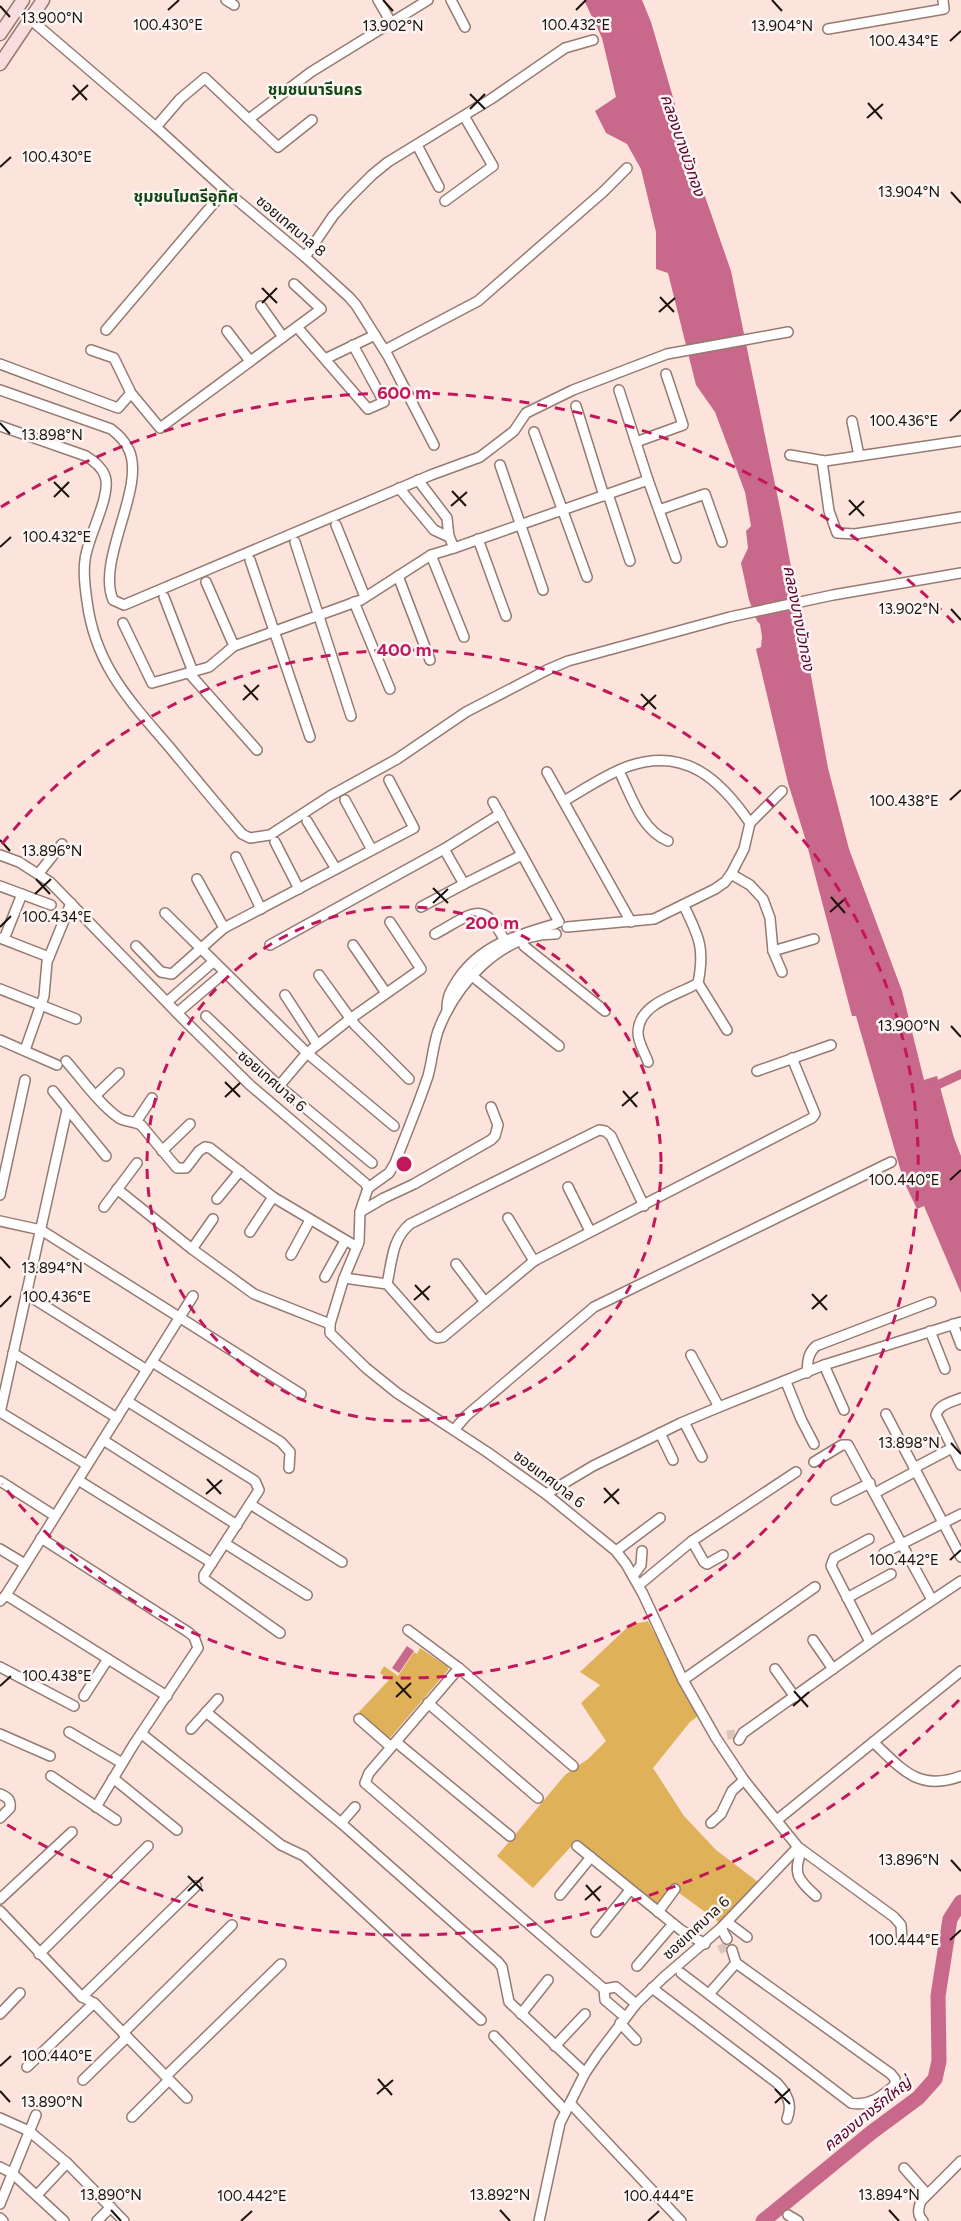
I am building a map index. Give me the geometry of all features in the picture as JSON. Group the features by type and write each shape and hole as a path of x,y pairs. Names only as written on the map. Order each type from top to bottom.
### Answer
{"main road":[{"path":"0,34 23,0"},
{"path":"0,64 43,0"}],"street":[{"path":"378,0 392,24"},
{"path":"249,119 311,72 428,0"},
{"path":"454,0 465,27"},
{"path":"828,29 944,9 943,0"},
{"name":"ซอยเทศบาล 8","path":"30,20 156,127 349,297 385,350 434,445"},
{"path":"305,257 333,216 372,175 388,162 491,99 565,48 593,40"},
{"path":"156,127 180,99 205,78 278,147 312,120"},
{"path":"445,201 493,166 464,116"},
{"path":"417,145 440,187"},
{"path":"385,350 478,301 603,192 627,168"},
{"path":"106,330 225,190"},
{"path":"91,350 114,358 131,393 160,428 321,309 294,284"},
{"path":"261,306 283,337"},
{"path":"297,327 368,408 384,402 353,345"},
{"path":"227,331 250,361"},
{"path":"0,390 111,429 122,438 130,452 131,482 109,574 109,590 113,600 117,603 128,604 418,480 480,457 514,431 526,413 573,390 667,354 788,332"},
{"path":"325,359 375,335"},
{"path":"0,364 118,408 131,393"},
{"path":"636,442 683,425 666,374"},
{"path":"619,390 676,558"},
{"path":"576,406 630,561"},
{"path":"852,421 859,456"},
{"path":"0,426 86,456 98,465 105,476 106,489 85,558 87,600 91,627 98,648 108,669 135,707 242,834 250,838 270,835 330,796 397,759 466,712 567,661 730,616 961,573"},
{"path":"534,432 587,577"},
{"path":"790,456 822,461 961,441"},
{"path":"822,461 829,511 837,533 855,534 961,518"},
{"path":"500,465 543,590"},
{"path":"418,480 447,518 448,536 454,548"},
{"path":"123,623 152,683 209,667 234,646 365,597 431,555 648,480"},
{"path":"399,488 434,530 448,536"},
{"path":"659,510 705,494 722,542"},
{"path":"336,525 365,597"},
{"path":"478,539 506,616"},
{"path":"295,542 351,716"},
{"path":"431,555 464,637"},
{"path":"250,560 310,737"},
{"path":"398,576 430,660"},
{"path":"206,582 234,646"},
{"path":"164,597 191,672 257,750"},
{"path":"354,602 390,689"},
{"path":"564,801 619,771 654,760 671,760 690,765 711,778 726,792 750,823"},
{"path":"547,771 631,922"},
{"path":"619,771 645,824 658,837 668,841"},
{"path":"136,946 161,972 172,974 224,928 414,828 388,780"},
{"path":"117,1189 192,1249 254,1294 330,1324 344,1278 357,1247 360,1212 368,1188 389,1173 395,1163 428,1076 437,1034 447,1009 448,995 483,953 521,938 559,927 654,919 684,906 725,882 744,849 750,823 782,791"},
{"path":"345,800 372,850"},
{"path":"493,802 559,927"},
{"path":"270,945 444,849 500,814"},
{"path":"307,821 336,869"},
{"path":"275,842 298,889"},
{"path":"39,873 62,844"},
{"path":"444,849 464,884"},
{"name":"ซอยเทศบาล 6","path":"0,855 39,873 250,1085 362,1179 368,1188"},
{"path":"421,907 522,855"},
{"path":"236,857 261,909"},
{"path":"731,874 750,885 763,899 770,918 773,951 782,972"},
{"path":"197,879 224,928"},
{"path":"0,886 51,905"},
{"path":"22,894 2,939 49,957"},
{"path":"25,1050 41,1005 49,957 71,903"},
{"path":"684,906 701,946 698,983 727,1030"},
{"path":"435,934 480,912 486,914 492,921 506,944"},
{"path":"165,913 307,1053 394,1125"},
{"path":"279,1086 317,1044 421,969 390,922"},
{"path":"521,938 524,946 605,1011"},
{"path":"773,951 814,939"},
{"path":"353,945 386,993"},
{"path":"167,1002 213,962"},
{"path":"177,1013 224,972"},
{"path":"468,973 560,1046"},
{"path":"319,975 350,1018 409,1079"},
{"path":"648,1062 638,1030 644,1016 661,1001 698,983"},
{"path":"0,989 76,1018"},
{"path":"285,995 317,1044"},
{"path":"206,1016 279,1086 372,1163"},
{"path":"0,1040 62,1063 121,1119 141,1125 172,1164 182,1169 186,1168 199,1151 205,1147 210,1148 273,1197 357,1247"},
{"path":"757,1071 831,1045"},
{"path":"344,1278 387,1284 437,1338 443,1337 534,1261 814,1116 792,1058"},
{"path":"96,1095 119,1073"},
{"path":"0,1195 25,1080"},
{"path":"53,1091 106,1156"},
{"path":"136,1122 152,1098"},
{"path":"360,1212 491,1140 495,1136 498,1125 491,1107"},
{"path":"67,1110 0,1412 87,1465"},
{"path":"162,1151 190,1124"},
{"path":"387,1284 396,1240 410,1224 502,1176 599,1130 606,1131 611,1136 644,1206"},
{"path":"454,1431 465,1416 594,1307 891,1162"},
{"path":"104,1207 137,1163"},
{"path":"217,1199 240,1171"},
{"path":"377,1182 384,1198"},
{"path":"568,1187 590,1231"},
{"path":"250,1232 273,1197"},
{"path":"508,1218 534,1261"},
{"path":"192,1249 213,1219"},
{"path":"291,1255 310,1220"},
{"path":"0,1221 40,1230 301,1394"},
{"path":"325,1277 345,1241"},
{"path":"456,1264 485,1302"},
{"path":"26,1294 281,1442 290,1452 289,1468"},
{"path":"167,1696 3,1598 193,1296"},
{"path":"807,1373 810,1351 816,1346 931,1302"},
{"path":"546,1494 593,1466 684,1422 824,1365 957,1323 961,1345"},
{"name":"ซอยเทศบาล 6","path":"330,1324 330,1333 340,1344 397,1393 546,1494 616,1551 639,1585 683,1680 716,1738 744,1780 800,1848 705,1944 636,2004 585,2073 568,2106 556,2137 539,2221"},
{"path":"930,1331 945,1369"},
{"path":"13,1353 117,1418"},
{"path":"691,1355 719,1407"},
{"path":"824,1365 844,1410"},
{"path":"786,1382 814,1444"},
{"path":"961,1398 937,1409 936,1415 961,1465"},
{"path":"127,1401 255,1481 259,1490 204,1575 207,1582 280,1633"},
{"path":"886,1414 961,1557"},
{"path":"684,1422 702,1457"},
{"path":"660,1434 674,1460"},
{"path":"103,1440 237,1525"},
{"path":"814,1462 842,1445 848,1445 932,1600"},
{"path":"875,1493 952,1448"},
{"path":"639,1585 692,1541 796,1472"},
{"path":"78,1480 212,1563"},
{"path":"0,1481 55,1516"},
{"path":"836,1500 870,1483"},
{"path":"250,1504 342,1562"},
{"path":"884,1553 961,1514"},
{"path":"616,1551 660,1518"},
{"path":"41,1538 194,1637 198,1648 122,1763 96,1807"},
{"path":"869,1539 831,1562 831,1566 870,1642"},
{"path":"692,1541 707,1564 723,1555"},
{"path":"226,1544 307,1594"},
{"path":"0,1549 25,1564"},
{"path":"633,1576 641,1565 642,1551"},
{"path":"847,1598 891,1575"},
{"path":"726,1752 736,1737 961,1581"},
{"path":"683,1680 815,1587"},
{"path":"408,1630 459,1668 573,1766"},
{"path":"813,1640 833,1669"},
{"path":"84,1696 108,1659"},
{"path":"0,1666 74,1706"},
{"path":"459,1668 369,1773 365,1783 604,1989 605,2000 623,2020 636,2040"},
{"path":"775,1669 795,1697"},
{"path":"777,1820 961,1671"},
{"path":"191,1729 218,1699"},
{"path":"428,1703 538,1798"},
{"path":"206,1712 341,1823 498,1962 502,1967 509,2002 585,2073"},
{"path":"359,1719 510,1836"},
{"path":"69,1732 122,1763"},
{"path":"0,1734 50,1756"},
{"path":"142,1734 281,1845 304,1856 481,2020"},
{"path":"716,1738 736,1737"},
{"path":"873,1742 912,1777 930,1782 948,1781 961,1776"},
{"path":"51,1776 116,1820"},
{"path":"113,1778 177,1830"},
{"path":"711,1823 721,1814 732,1791 744,1780"},
{"path":"0,1794 8,1798 11,1803 10,1808 0,1818"},
{"path":"341,1823 355,1807"},
{"path":"0,1899 72,1832"},
{"path":"39,1954 148,1846"},
{"path":"577,1846 673,1924 705,1944"},
{"path":"816,1896 797,1876 800,1848 894,1917 901,1925 902,1940"},
{"path":"560,1895 591,1857"},
{"path":"82,1997 195,1886"},
{"path":"658,1912 675,1889"},
{"path":"596,1932 630,1890"},
{"path":"0,1911 39,1954 82,1997 94,2003 187,2098"},
{"path":"637,1966 673,1924"},
{"path":"83,2080 232,1925"},
{"path":"724,1942 721,1928 747,1936"},
{"path":"681,1973 851,2103 860,2105 868,2102 881,2096 895,2085 895,2079 891,2074 732,1956 709,1994"},
{"path":"132,2117 281,1964"},
{"path":"521,2014 548,1980"},
{"path":"604,1989 616,1988 636,2004"},
{"path":"652,1988 777,2083 789,2101 791,2109 787,2119"},
{"path":"1,2010 20,1993"},
{"path":"27,2067 94,2003"},
{"path":"555,2046 585,2014"},
{"path":"494,2036 568,2106 681,2221"},
{"path":"0,2204 36,2115"},
{"path":"0,2118 29,2131 67,2163 124,2221"},
{"path":"923,2221 918,2209 927,2194 961,2161"},
{"path":"37,2195 67,2163"},
{"path":"0,2167 12,2173 37,2195 58,2219"},
{"path":"904,2168 927,2194"},
{"path":"97,2221 111,2207"},
{"path":"788,2215 798,2221"}],"shaded area":[{"path":"648,1621 698,1716 690,1722 653,1768 684,1816 716,1850 758,1882 720,1923 671,1887 658,1905 577,1840 533,1888 497,1856 565,1775 588,1759 606,1741 581,1703 600,1685 580,1672 630,1625"},
{"path":"420,1648 448,1667 448,1670 390,1738 385,1737 358,1713 389,1680 380,1673 384,1666 398,1676 414,1652 417,1654"}],"water":[{"name":"คลองบางบัวทอง","path":"584,0 642,0 651,22 686,142 731,271 782,518 828,768 849,849 902,991 924,1080 937,1076 961,1156 961,1293 924,1206 917,1209 904,1182 856,1016 852,1016 806,841 788,783 756,649 761,647 760,624 749,600 741,563 748,548 746,531 751,526 745,492 715,412 696,385 668,273 656,269 656,232 641,169 627,144 606,133 595,111 616,97 602,38"},
{"path":"407,1646 414,1651 399,1673 392,1668"}],"waterway":[{"path":"931,1088 961,1074"},
{"name":"คลองบางรักใหญ่","path":"763,2221 872,2132 918,2098 935,2079 939,2061 938,1996 950,1919 961,1902"}],"tunnel":[{"path":"727,1735 735,1734"},
{"path":"721,1944 726,1954"}],"district":[{"name":"ชุมชนนารีนคร","path":"315,89"},
{"name":"ชุมชนไมตรีอุทิศ","path":"186,196"}]}
